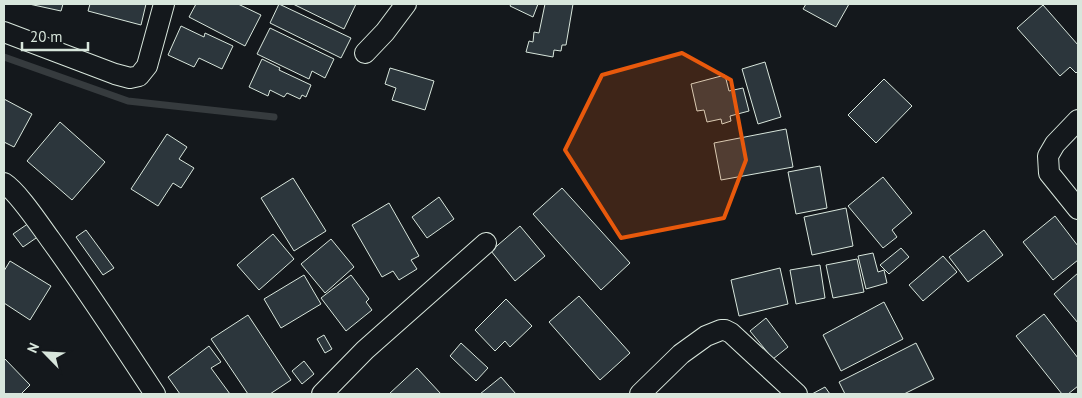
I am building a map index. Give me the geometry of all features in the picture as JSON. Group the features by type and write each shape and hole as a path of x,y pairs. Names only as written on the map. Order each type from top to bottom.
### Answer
{"street":[{"path":"4,32 130,78 139,76 147,66 164,4"},
{"path":"365,53 385,32 406,4"},
{"path":"1078,120 1055,144 1048,156 1049,173 1078,209"},
{"path":"4,183 44,230 100,308 156,394"},
{"path":"322,394 365,350 486,242"},
{"path":"640,394 681,354 706,336 725,330 731,333 797,394"}],"highlighted area":[{"path":"682,53 731,80 746,160 724,218 621,238 565,150 602,75"}],"building":[{"path":"29,4 63,4 61,11"},
{"path":"90,4 146,4 141,25 88,11"},
{"path":"196,4 238,4 261,15 245,46 189,17"},
{"path":"279,4 351,38 341,58 270,23"},
{"path":"293,4 356,4 344,29"},
{"path":"511,4 538,4 533,17 510,6"},
{"path":"545,4 573,4 566,45 562,45 561,51 554,50 553,57 526,52 529,41 533,42 534,32 539,33"},
{"path":"806,4 849,4 836,27 803,9"},
{"path":"1043,5 1078,45 1078,71 1076,73 1070,67 1060,76 1017,28"},
{"path":"181,26 204,37 205,33 233,46 222,69 199,58 194,67 168,55"},
{"path":"270,28 334,59 325,78 312,71 309,79 257,54"},
{"path":"262,59 280,68 279,70 311,85 306,97 302,95 300,99 287,93 284,97 270,90 268,96 249,87"},
{"path":"765,62 781,117 758,124 742,69"},
{"path":"390,68 434,81 425,110 392,100 396,88 385,84"},
{"path":"725,75 729,91 743,88 749,111 730,116 731,121 722,124 721,119 707,122 704,110 697,111 691,84"},
{"path":"884,79 912,106 876,143 848,115"},
{"path":"4,99 32,114 14,147 4,142"},
{"path":"60,122 105,162 72,200 27,161"},
{"path":"786,129 793,167 721,180 714,143"},
{"path":"167,134 187,147 179,159 194,168 181,188 173,183 158,206 131,189"},
{"path":"820,166 827,208 796,214 788,172"},
{"path":"883,177 912,213 892,230 897,237 883,248 848,206"},
{"path":"293,178 326,231 294,251 261,198"},
{"path":"562,188 630,263 601,290 533,214"},
{"path":"439,197 454,219 427,238 412,217"},
{"path":"389,203 419,256 411,260 417,269 399,280 393,271 382,277 352,225"},
{"path":"846,208 853,246 812,255 804,217"},
{"path":"1055,216 1078,246 1078,260 1053,280 1023,242"},
{"path":"29,223 39,236 23,247 13,234"},
{"path":"520,226 545,256 515,281 491,251"},
{"path":"86,230 114,268 103,275 76,237"},
{"path":"984,230 1003,255 968,282 949,257"},
{"path":"273,234 294,259 259,290 237,265"},
{"path":"331,239 354,267 325,293 301,264"},
{"path":"901,248 909,257 889,274 880,265"},
{"path":"873,253 878,272 884,270 887,283 866,289 858,256"},
{"path":"943,256 957,272 923,301 909,285"},
{"path":"857,259 864,292 833,298 826,265"},
{"path":"10,261 51,286 30,320 4,303 4,271"},
{"path":"820,265 825,298 796,304 790,270"},
{"path":"780,268 788,304 739,316 731,280"},
{"path":"1078,273 1078,323 1054,294"},
{"path":"304,275 321,304 281,328 264,299"},
{"path":"351,275 369,299 366,302 372,310 346,331 321,298"},
{"path":"579,296 630,353 600,380 549,322"},
{"path":"506,299 532,326 510,347 505,341 495,351 475,330"},
{"path":"884,302 903,339 841,371 823,335"},
{"path":"1044,314 1078,358 1078,386 1068,394 1062,394 1016,336"},
{"path":"248,315 291,380 270,394 248,394 211,339"},
{"path":"766,318 788,347 773,359 750,331"},
{"path":"324,335 332,349 325,353 317,339"},
{"path":"461,343 488,368 476,381 450,356"},
{"path":"916,343 934,379 904,394 845,394 839,382"},
{"path":"209,346 221,362 211,368 230,394 180,394 168,377"},
{"path":"4,358 30,385 21,394 6,394 4,392"},
{"path":"304,361 314,374 302,384 292,371"},
{"path":"417,368 441,394 389,394"},
{"path":"501,377 516,394 480,394"},
{"path":"825,387 830,394 812,394"}],"waterway":[{"path":"4,57 128,101 274,117"}]}
